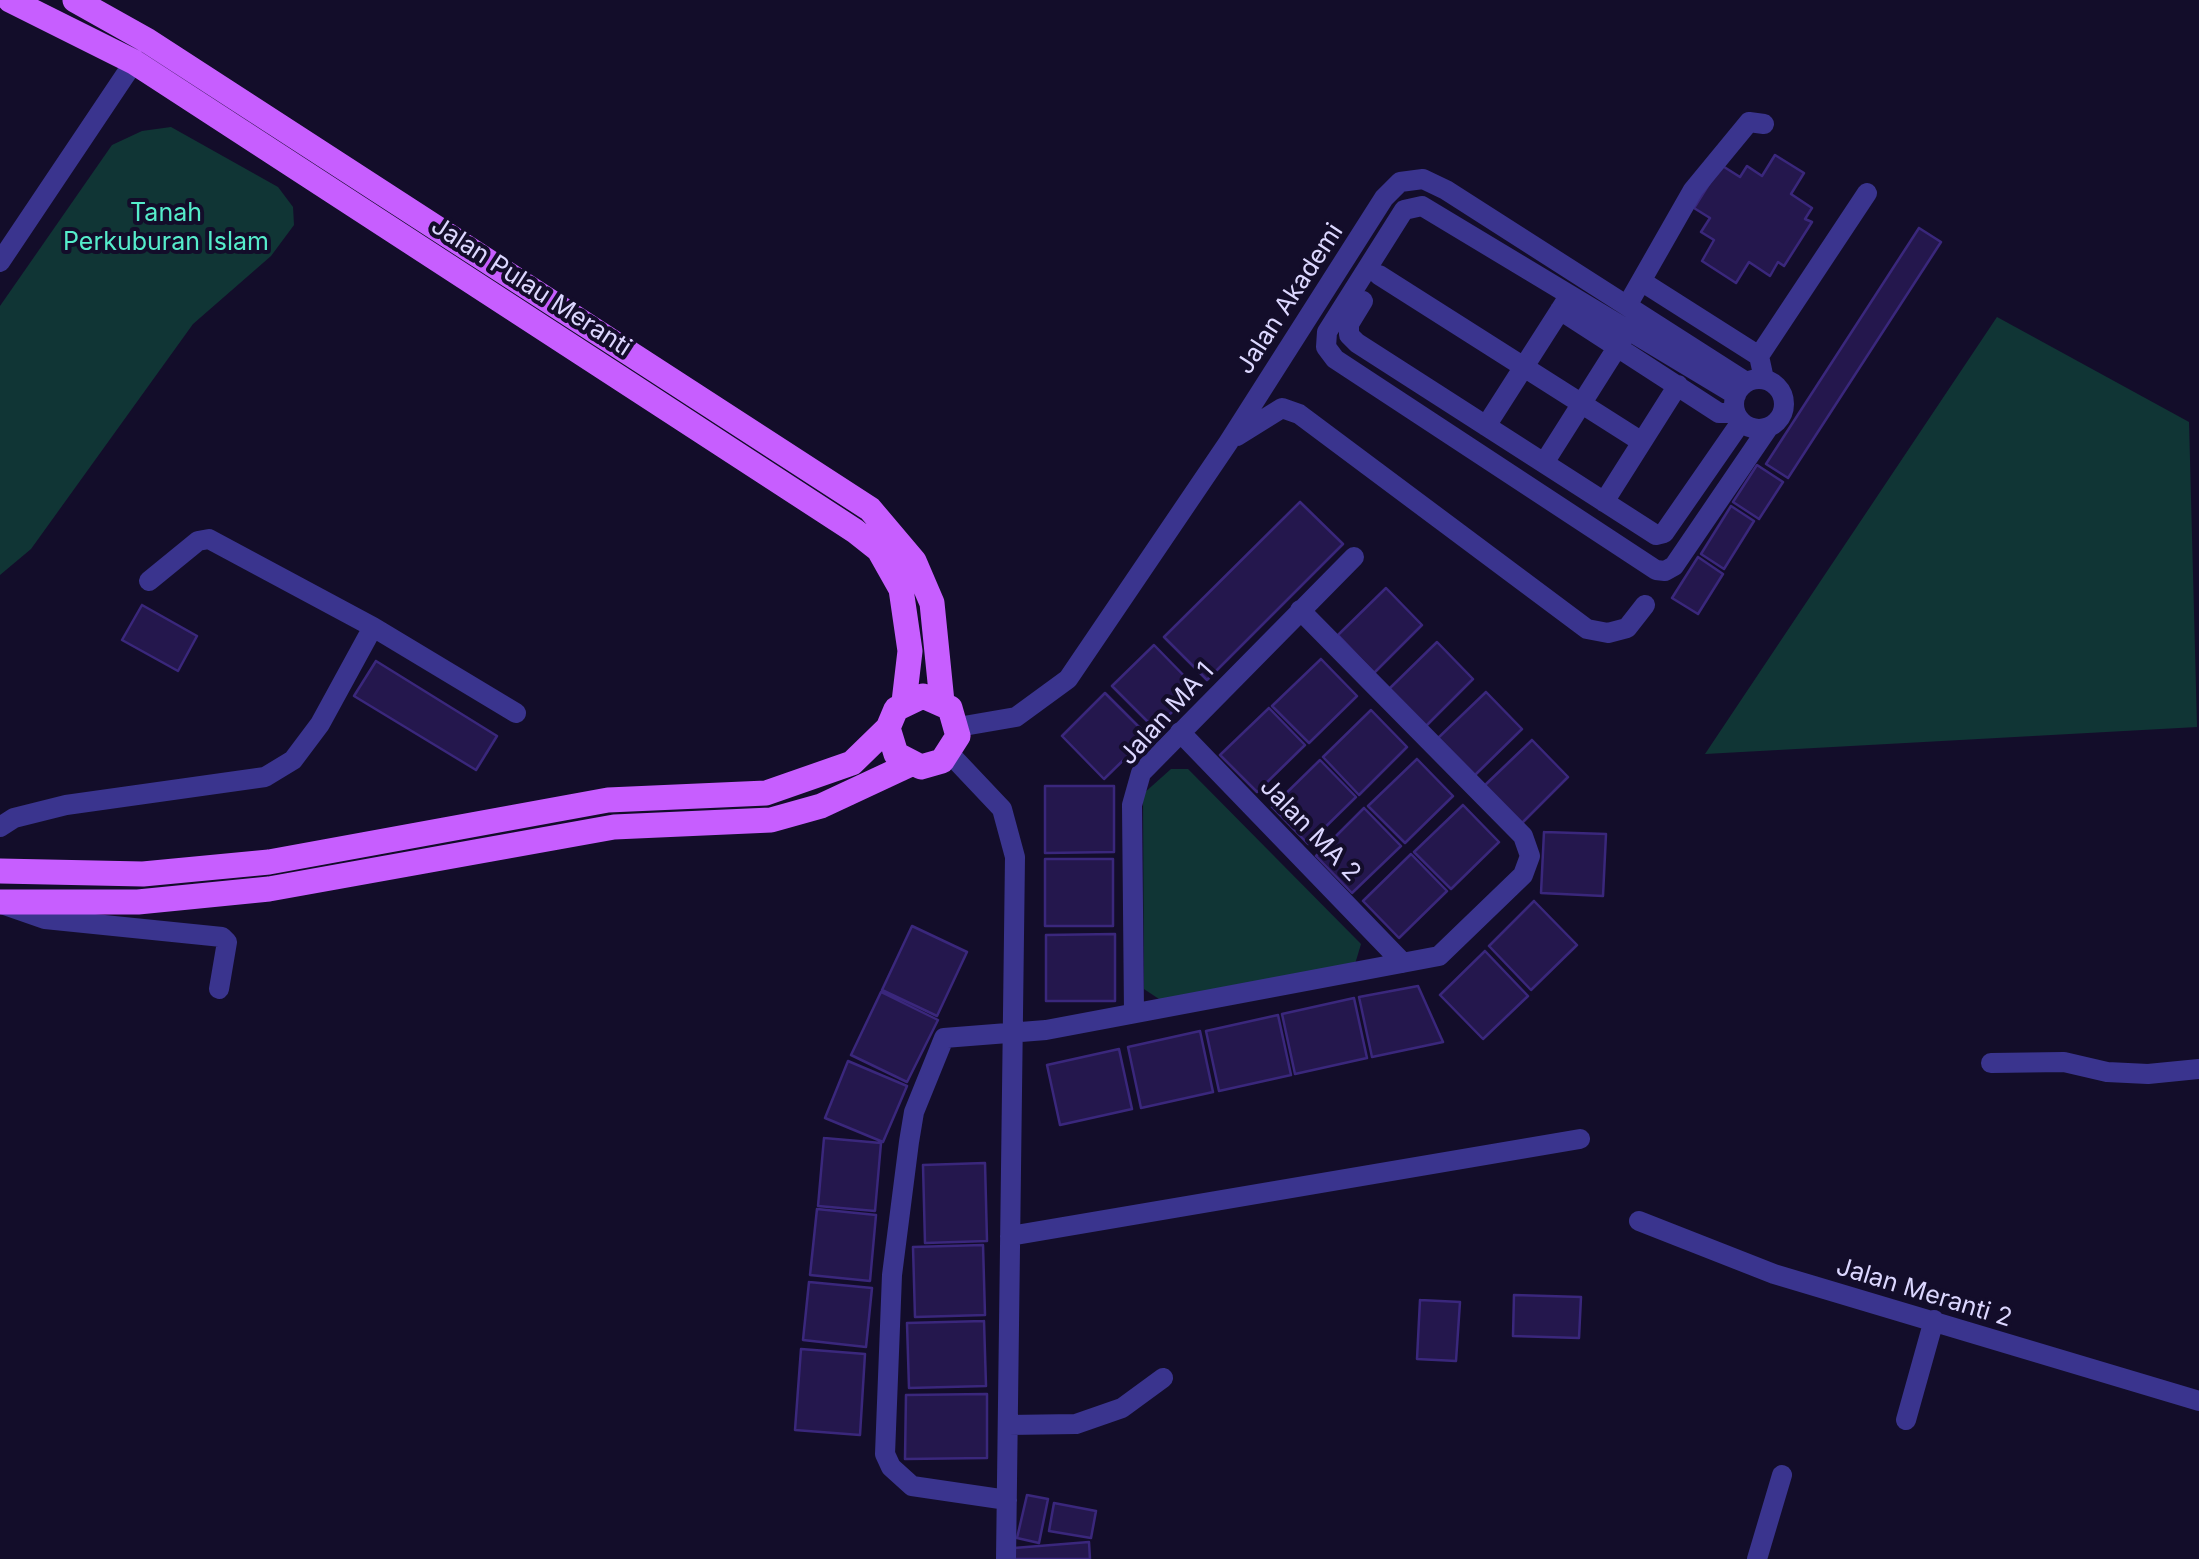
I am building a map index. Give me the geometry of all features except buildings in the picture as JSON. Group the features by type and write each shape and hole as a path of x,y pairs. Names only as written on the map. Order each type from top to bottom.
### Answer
{"main road":[{"name":"Jalan Pulau Meranti","path":"10,0 134,62 879,550 901,588 910,651 904,702"},
{"name":"Jalan Pulau Meranti","path":"75,0 132,31 870,509 914,562 932,603 942,702"},
{"path":"0,871 143,874 270,862 608,800 766,794 852,763 888,728 904,702 923,696 942,702 958,726 950,754 932,766 910,764 821,806 771,820 614,827 232,892 138,902 0,903"},
{"path":"888,728 892,746 910,764"}],"street":[{"path":"0,262 134,62"},
{"path":"1628,304 1693,190 1749,122 1764,124"},
{"name":"Jalan Akademi","path":"958,726 1016,717 1068,678 1228,443 1384,198 1400,182 1424,178 1628,304 1744,398"},
{"path":"1422,206 1349,324 1349,335 1656,535 1664,533 1744,398 1759,356 1866,193"},
{"path":"1623,337 1678,385 1719,413 1744,398 1783,394 1784,408 1779,420 1768,428 1674,566 1665,572 1656,570 1335,359 1326,347 1328,332 1404,210 1422,206 1623,337 1744,398 1753,429 1768,428"},
{"path":"1379,274 1642,442"},
{"path":"1641,280 1759,356"},
{"path":"1486,426 1566,301"},
{"path":"1544,463 1623,337"},
{"path":"1604,502 1678,385"},
{"path":"1228,443 1282,408 1300,414 1588,628 1608,633 1626,628 1644,605"},
{"path":"149,580 198,542 209,539 373,627 516,714"},
{"name":"Jalan MA 1","path":"1134,1013 1132,805 1141,773 1354,557"},
{"path":"1007,1500 912,1486 891,1467 885,1454 892,1275 914,1112 944,1038 1015,1034 1439,956 1523,875 1530,856 1523,836 1300,610"},
{"path":"0,826 14,818 66,805 264,777 293,760 320,724 373,627"},
{"name":"Jalan MA 2","path":"1180,732 1404,962"},
{"path":"950,754 983,784 1002,809 1015,858 1006,1559"},
{"path":"0,903 46,920 222,937 227,942 219,989"},
{"path":"1990,1062 2064,1062 2107,1072 2148,1074 2199,1069"},
{"path":"1010,1236 1580,1139"},
{"name":"Jalan Meranti 2","path":"1639,1221 1774,1274 2199,1401"},
{"path":"1906,1420 1934,1320"},
{"path":"1008,1425 1076,1424 1122,1408 1163,1378"},
{"path":"1757,1559 1782,1475"}],"green space":[{"name":"Tanah Perkuburan Islam","path":"171,127 278,187 293,207 294,225 271,256 193,324 31,549 0,575 0,306 112,145 142,131"},
{"path":"1997,317 2189,422 2197,727 1705,754"},
{"path":"1171,769 1188,769 1361,944 1355,964 1162,1001 1144,989 1143,794"}]}
